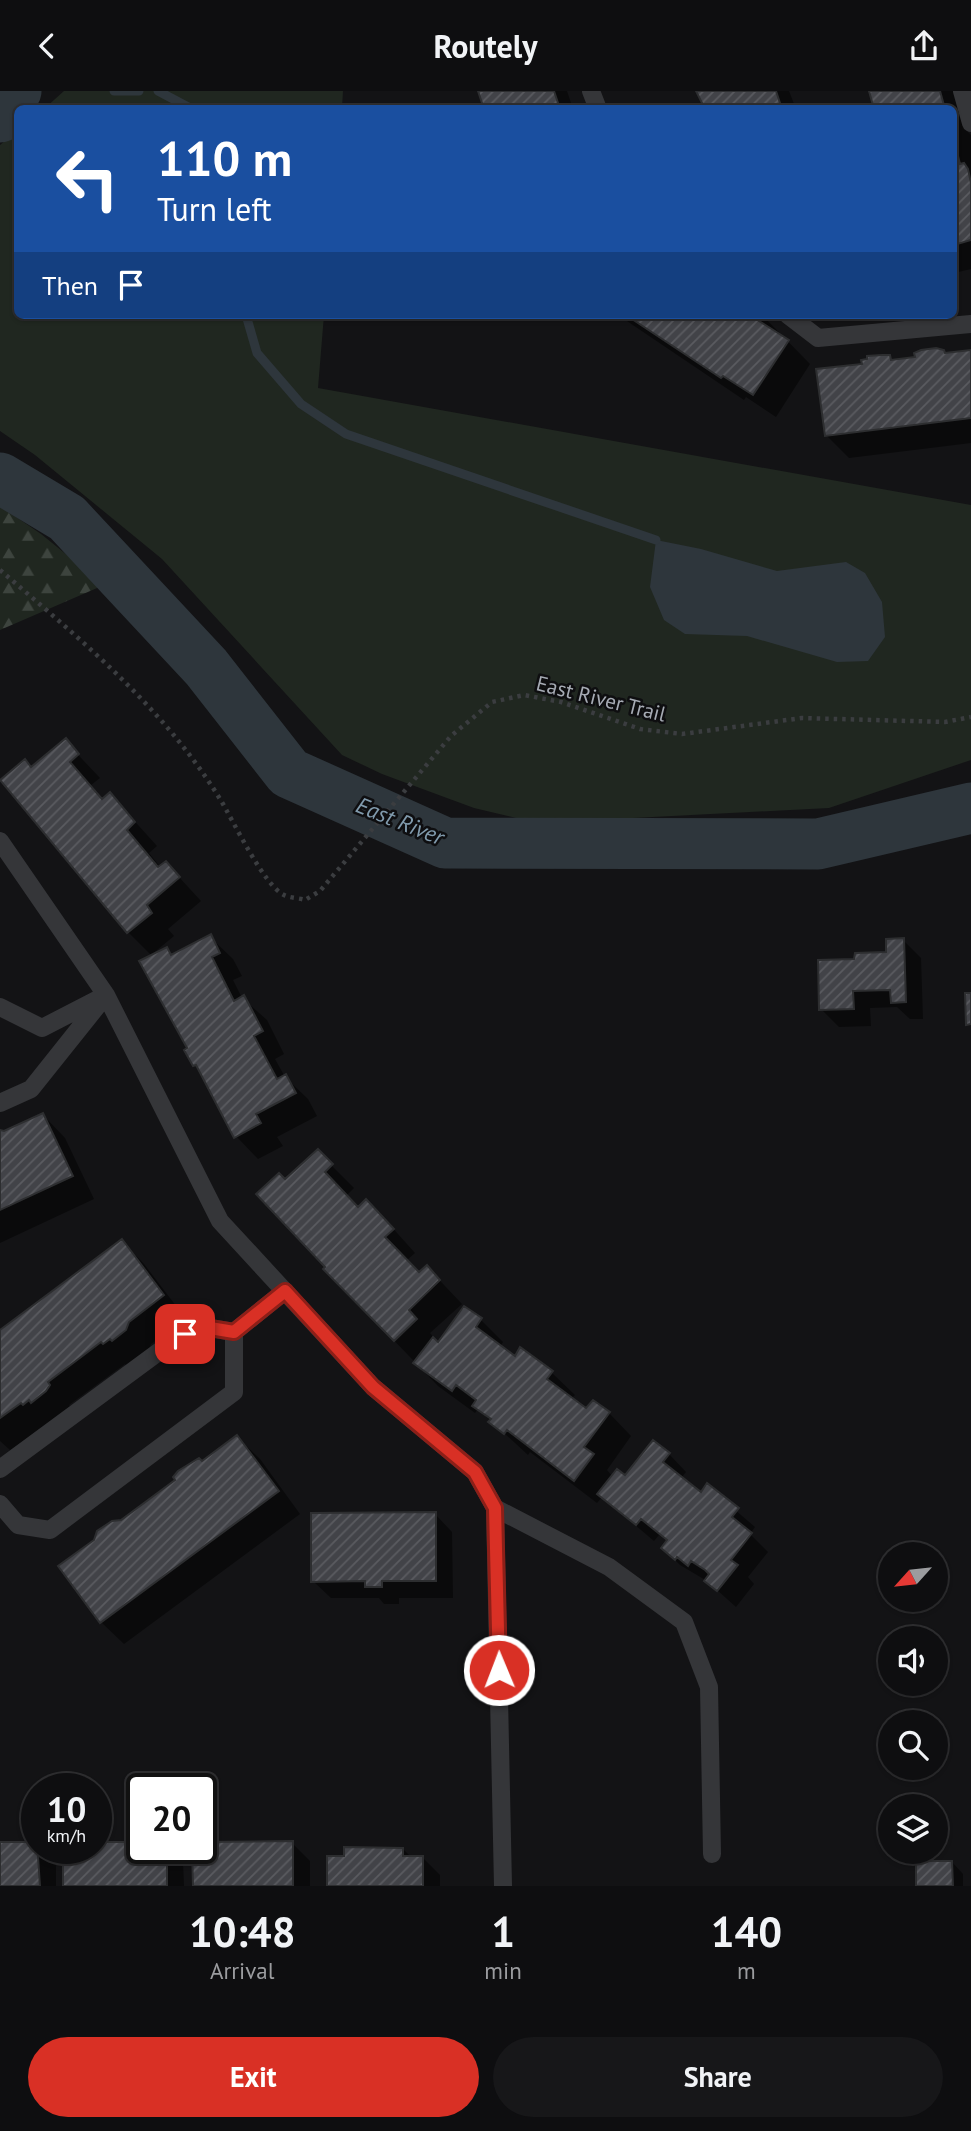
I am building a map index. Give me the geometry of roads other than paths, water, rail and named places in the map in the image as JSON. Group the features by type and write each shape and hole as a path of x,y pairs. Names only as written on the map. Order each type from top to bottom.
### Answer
{"lane":[{"path":"962,91 971,123"},
{"path":"793,319 818,338 971,324"},
{"path":"0,841 106,995 220,1221 373,1387 475,1472 495,1508 503,1886"},
{"path":"0,1007 42,1028 106,995"},
{"path":"0,1103 31,1089 106,995"},
{"path":"0,1469 198,1326 234,1332 285,1291"},
{"path":"0,1503 18,1525 50,1530 234,1392 234,1332"},
{"path":"495,1508 609,1567 684,1622 709,1687 712,1854"}],"waterway":[{"name":"East River","path":"0,117 16,91"},
{"path":"114,91 139,91"},
{"path":"158,91 184,105"},
{"path":"247,319 257,353 301,404 346,434 656,540"},
{"name":"East River","path":"0,478 67,518 206,667 289,773 445,843 818,844 971,808"}]}
